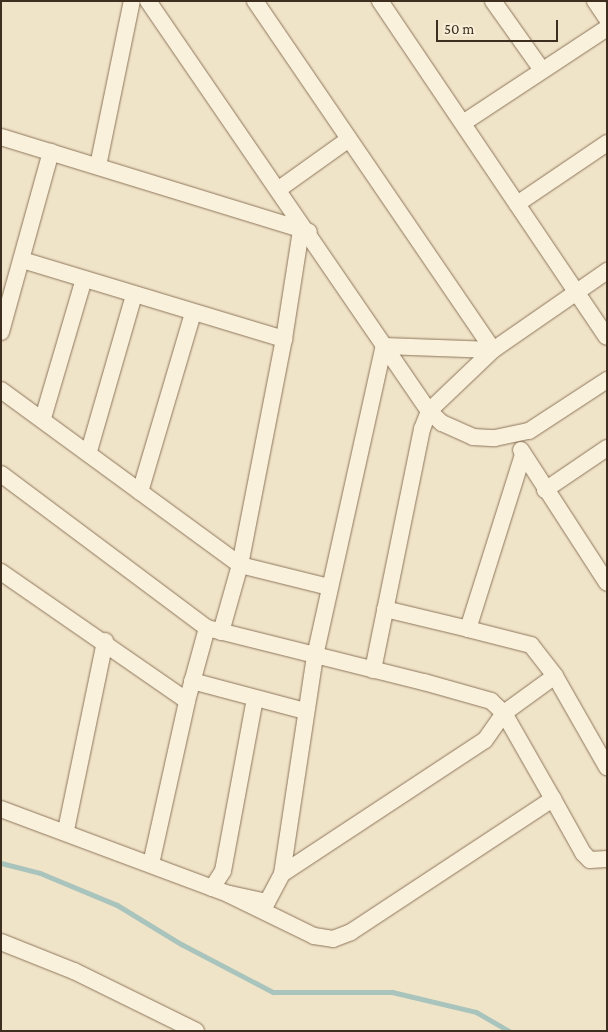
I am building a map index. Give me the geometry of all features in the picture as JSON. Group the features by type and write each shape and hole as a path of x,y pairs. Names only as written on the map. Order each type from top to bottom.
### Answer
{"street":[{"path":"98,166 132,1"},
{"path":"148,1 279,189 305,232 384,346 429,410 442,423 473,437 512,436 550,420 607,380"},
{"path":"255,1 493,350"},
{"path":"380,1 607,337"},
{"path":"493,1 542,70"},
{"path":"595,1 607,19"},
{"path":"463,123 607,28"},
{"path":"1,136 305,232"},
{"path":"279,189 349,139"},
{"path":"517,204 607,143"},
{"path":"1,332 51,152"},
{"path":"152,864 192,681 240,565 305,232"},
{"path":"22,260 284,339"},
{"path":"373,670 417,447 429,410 493,350 607,271"},
{"path":"44,418 84,279"},
{"path":"89,451 134,295"},
{"path":"140,492 193,313"},
{"path":"384,346 493,350"},
{"path":"228,894 267,902 282,874 305,711 315,656 384,346"},
{"path":"1,390 44,418 140,492 240,565 329,587"},
{"path":"512,436 607,584"},
{"path":"545,490 607,448"},
{"path":"468,629 524,455"},
{"path":"1,474 214,630 492,701 504,713 583,853 590,860 607,859"},
{"path":"1,572 105,641 187,701"},
{"path":"385,610 531,645 555,676 607,767"},
{"path":"66,830 105,641"},
{"path":"282,874 485,740 504,713 555,676"},
{"path":"192,681 305,711"},
{"path":"212,888 223,871 256,699"},
{"path":"1,808 66,830 228,894 314,936 340,938 553,799"},
{"path":"1,942 90,978 196,1031"}],"waterway":[{"path":"1,863 40,873 117,905 181,944 273,992 392,992 476,1012 509,1031"}]}
